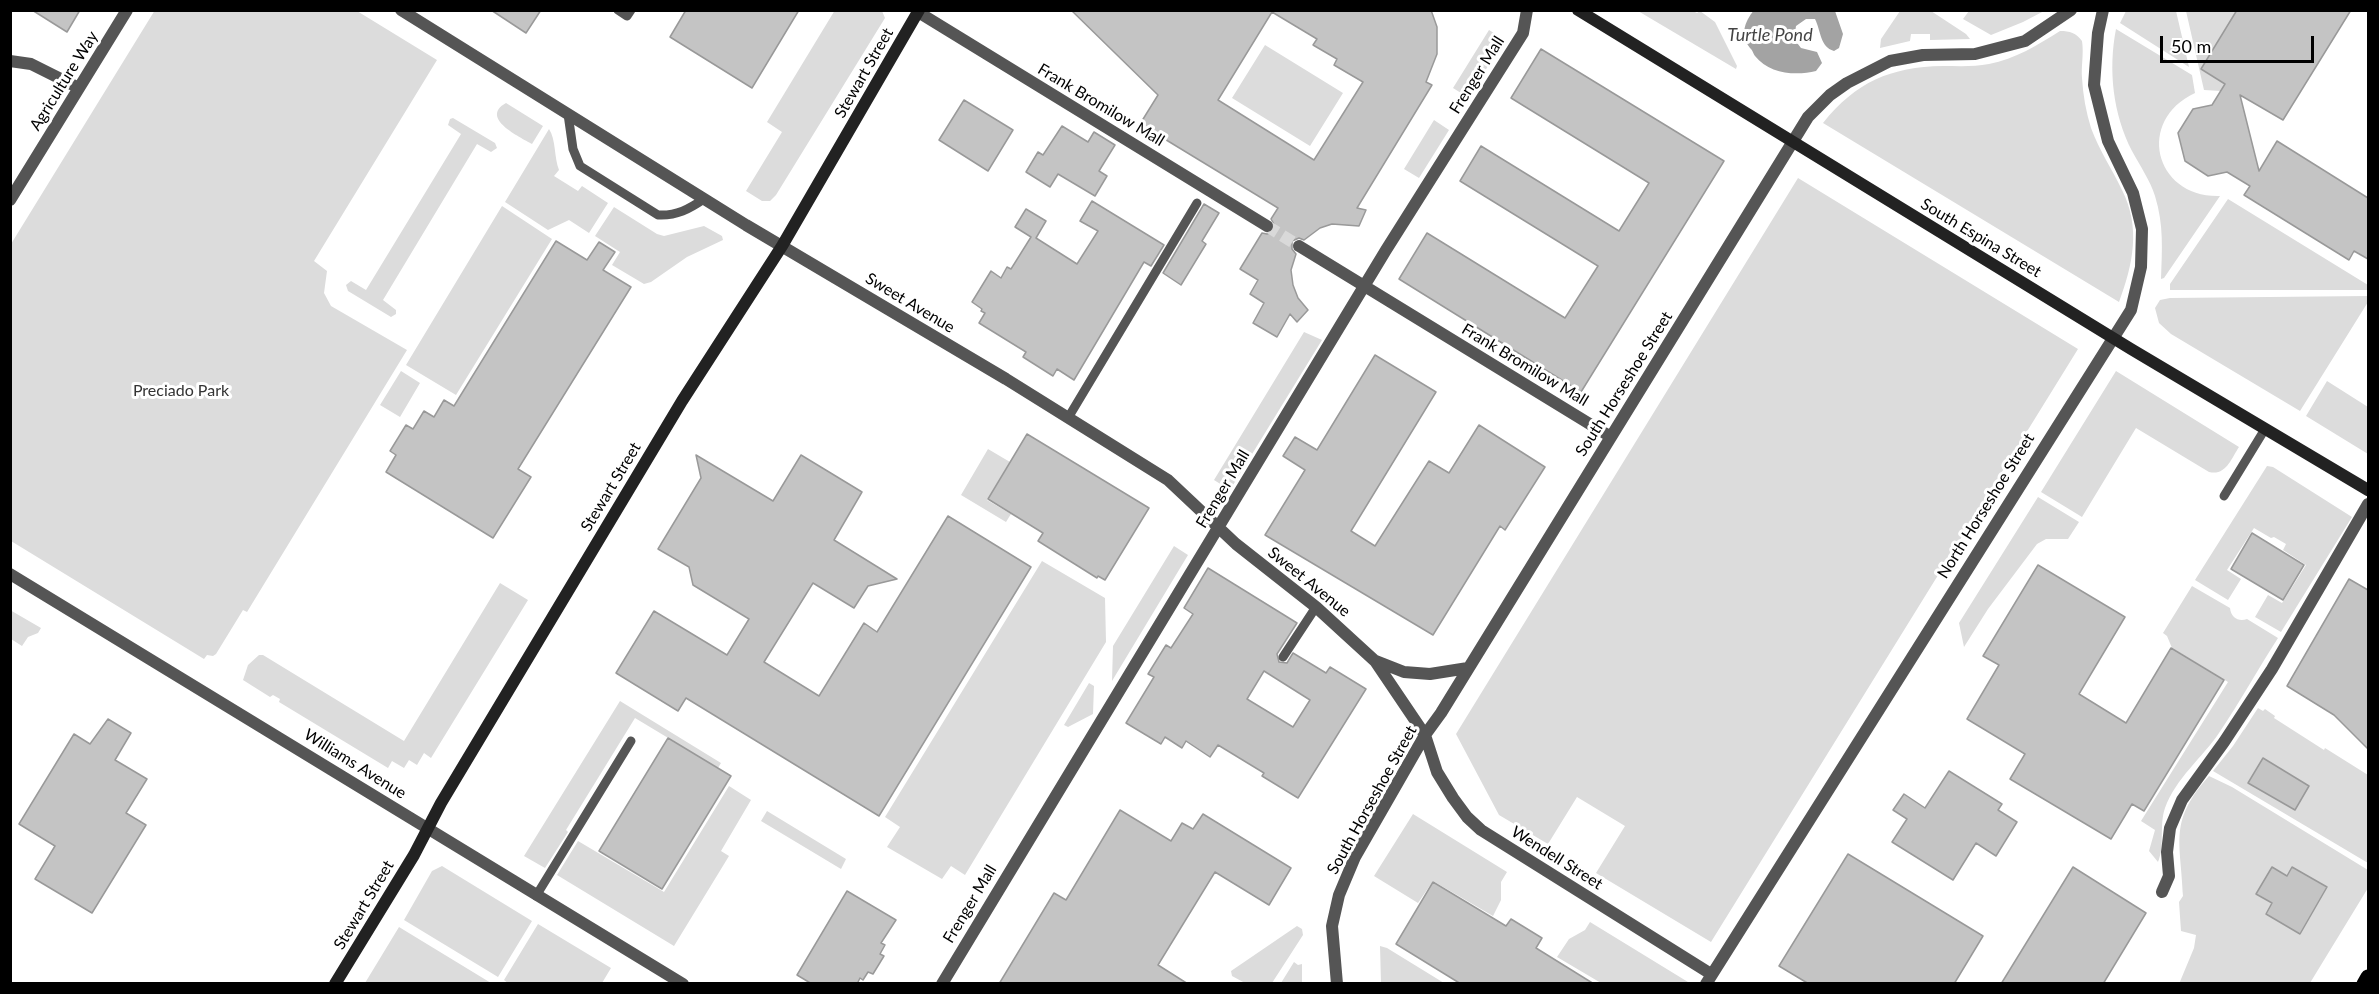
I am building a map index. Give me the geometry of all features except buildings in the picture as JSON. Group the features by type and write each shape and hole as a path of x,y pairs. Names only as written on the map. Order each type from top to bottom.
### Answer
{"main road":[{"path":"2364,984 2368,977"}],"street":[{"name":"Agriculture Way","path":"10,200 127,10"},
{"name":"Sweet Avenue","path":"401,10 704,199 1168,480 1218,529 1316,607 1375,661 1425,735"},
{"name":"Frenger Mall","path":"942,984 1365,286 1523,33 1527,10"},
{"name":"South Espina Street","path":"1578,10 2112,338 2368,490"},
{"name":"South Horseshoe Street","path":"1337,984 1332,926 1339,895 1355,857 1425,735 1808,117 1830,95 1847,83 1890,61 1923,55 1975,54 2025,41 2071,10"},
{"name":"North Horseshoe Street","path":"1709,979 2131,310 2141,267 2142,229 2133,193 2108,141 2094,85 2098,33 2103,10"},
{"name":"Frank Bromilow Mall","path":"918,11 1267,226"},
{"name":"Stewart Street","path":"335,984 410,862 682,401 782,246 918,11"},
{"path":"10,61 31,64 79,88"},
{"name":"Frank Bromilow Mall","path":"1299,246 1611,437"},
{"path":"2162,892 2169,876 2167,852 2170,828 2182,800 2272,669 2368,504"},
{"name":"Williams Avenue","path":"10,574 683,984"},
{"name":"Sweet Avenue","path":"1375,661 1404,672 1430,674 1468,668"},
{"name":"Wendell Street","path":"1425,735 1437,772 1467,817 1481,830 1709,979"}],"lane":[{"path":"618,10 627,16 631,10"},
{"path":"568,114 573,149 580,166 658,215 672,216 704,199"},
{"path":"1068,418 1197,203"},
{"path":"2224,496 2265,429"},
{"path":"1283,657 1316,607"},
{"path":"536,896 631,741"}],"green space":[{"name":"Preciado Park","path":"155,10 357,11 437,60 314,261 327,271 324,293 331,306 407,350 247,612 243,610 216,654 207,655 204,659 11,541 11,244"},
{"path":"835,10 882,11 885,18 776,195 770,201 762,201 746,191 782,132 767,122"},
{"path":"1638,11 1693,11 1697,13 1700,11 1715,22 1737,66 1736,69"},
{"path":"1900,11 1931,11 1970,39 1930,40 1930,34 1911,34 1910,41 1880,48 1881,39"},
{"path":"1969,11 2044,11 1991,35 1963,19"},
{"path":"2126,11 2176,11 2189,67 2120,23"},
{"path":"2186,11 2237,11 2225,84 2221,91 2204,90"},
{"path":"2116,29 2192,75 2195,93 2176,106 2164,121 2159,138 2161,156 2168,172 2180,185 2198,193 2220,196 2164,278 2161,279 2162,238 2158,207 2150,184 2126,137 2116,107 2112,60"},
{"path":"1489,30 1504,39 1469,98 1453,88"},
{"path":"2060,31 2072,33 2082,41 2082,84 2089,122 2122,190 2132,218 2131,260 2119,302 1823,123 1835,109 1861,87 1890,74 1924,67 1978,66 1999,62 2026,51"},
{"path":"1265,45 1343,93 1310,146 1232,98"},
{"path":"506,103 543,126 532,144 511,132 499,121 497,115 499,109"},
{"path":"453,118 495,143 497,148 491,152 477,144 383,300 396,310 396,314 391,317 348,291 346,285 351,281 366,290 461,134 448,125 450,119"},
{"path":"1434,120 1449,130 1419,178 1404,169"},
{"path":"549,129 559,170 554,176 578,191 582,186 608,203 589,233 569,220 548,230 505,202"},
{"path":"1798,178 2078,349 1711,942 1596,873 1625,826 1577,797 1548,844 1499,815 1456,734"},
{"path":"2228,199 2368,285 2368,290 2170,290 2170,284"},
{"path":"502,206 552,239 456,395 406,365"},
{"path":"614,207 657,234 664,236 704,226 722,236 723,240 687,257 651,282 644,284 612,265 620,252 595,236"},
{"path":"2368,296 2368,302 2300,411 2171,334 2159,323 2155,308 2160,300 2170,298"},
{"path":"1304,332 1322,340 1230,490 1214,480"},
{"path":"401,371 420,383 400,417 380,405"},
{"path":"2116,371 2239,447 2224,469 2215,473 2209,472 2136,428 2082,517 2041,492"},
{"path":"2327,381 2368,407 2368,454 2306,416"},
{"path":"988,449 1010,462 987,500 1011,514 1006,522 961,495"},
{"path":"2267,466 2273,467 2352,517 2281,632 2255,617 2268,595 2282,603 2306,565 2283,550 2286,544 2254,528 2227,570 2241,579 2228,600 2195,580"},
{"path":"2038,497 2079,522 2068,539 2046,539 2037,544 1988,609 1964,647 1959,623"},
{"path":"1174,546 1188,555 1112,681 1113,646"},
{"path":"1042,561 1105,598 1106,642 965,875 951,866 942,879 887,847 900,827 885,817"},
{"path":"500,583 528,600 431,758 424,753 417,765 409,760 404,768 392,761 388,768 279,702 280,699 273,695 270,697 243,680 248,665 259,655 263,655 404,741"},
{"path":"2192,586 2230,608 2236,618 2247,619 2278,638 2219,733 2182,778 2170,797 2163,815 2158,862 2149,851 2155,830 2141,821 2228,682 2172,648 2167,636 2163,633"},
{"path":"10,610 41,628 38,633 28,637 22,646 11,639"},
{"path":"1089,683 1094,686 1093,714 1068,727 1064,725"},
{"path":"620,701 721,763 718,768 635,718 545,868 524,856"},
{"path":"2258,708 2263,711 2265,709 2275,716 2274,718 2368,775 2368,863 2213,771"},
{"path":"2209,776 2232,787 2368,870 2368,888 2310,983 2179,984 2194,948 2196,935 2181,931 2179,902 2183,896 2180,833 2187,806"},
{"path":"729,786 751,800 721,851 729,856 674,946 557,875 578,841 664,892"},
{"path":"767,811 846,859 841,869 761,821"},
{"path":"1413,814 1507,872 1501,882 1501,900 1493,916 1433,881 1418,903 1374,876"},
{"path":"442,866 532,921 498,977 404,920 432,871"},
{"path":"1590,922 1688,982 1601,983 1557,957 1569,939 1585,930"},
{"path":"538,924 611,968 602,983 509,984 504,980"},
{"path":"1297,926 1302,929 1303,935 1272,983 1245,983 1232,976 1231,971"},
{"path":"399,927 491,983 365,983"},
{"path":"1380,946 1387,948 1444,983 1381,983"},
{"path":"1294,962 1298,965 1302,964 1302,983 1281,983"}],"water":[{"name":"Turtle Pond","path":"1754,10 1835,11 1843,34 1839,48 1834,51 1829,49 1815,19 1806,19 1796,26 1794,39 1801,48 1817,52 1822,63 1816,71 1792,73 1768,67 1755,56 1744,34 1746,24"}],"tunnel":[{"path":"1267,226 1299,246"}]}
